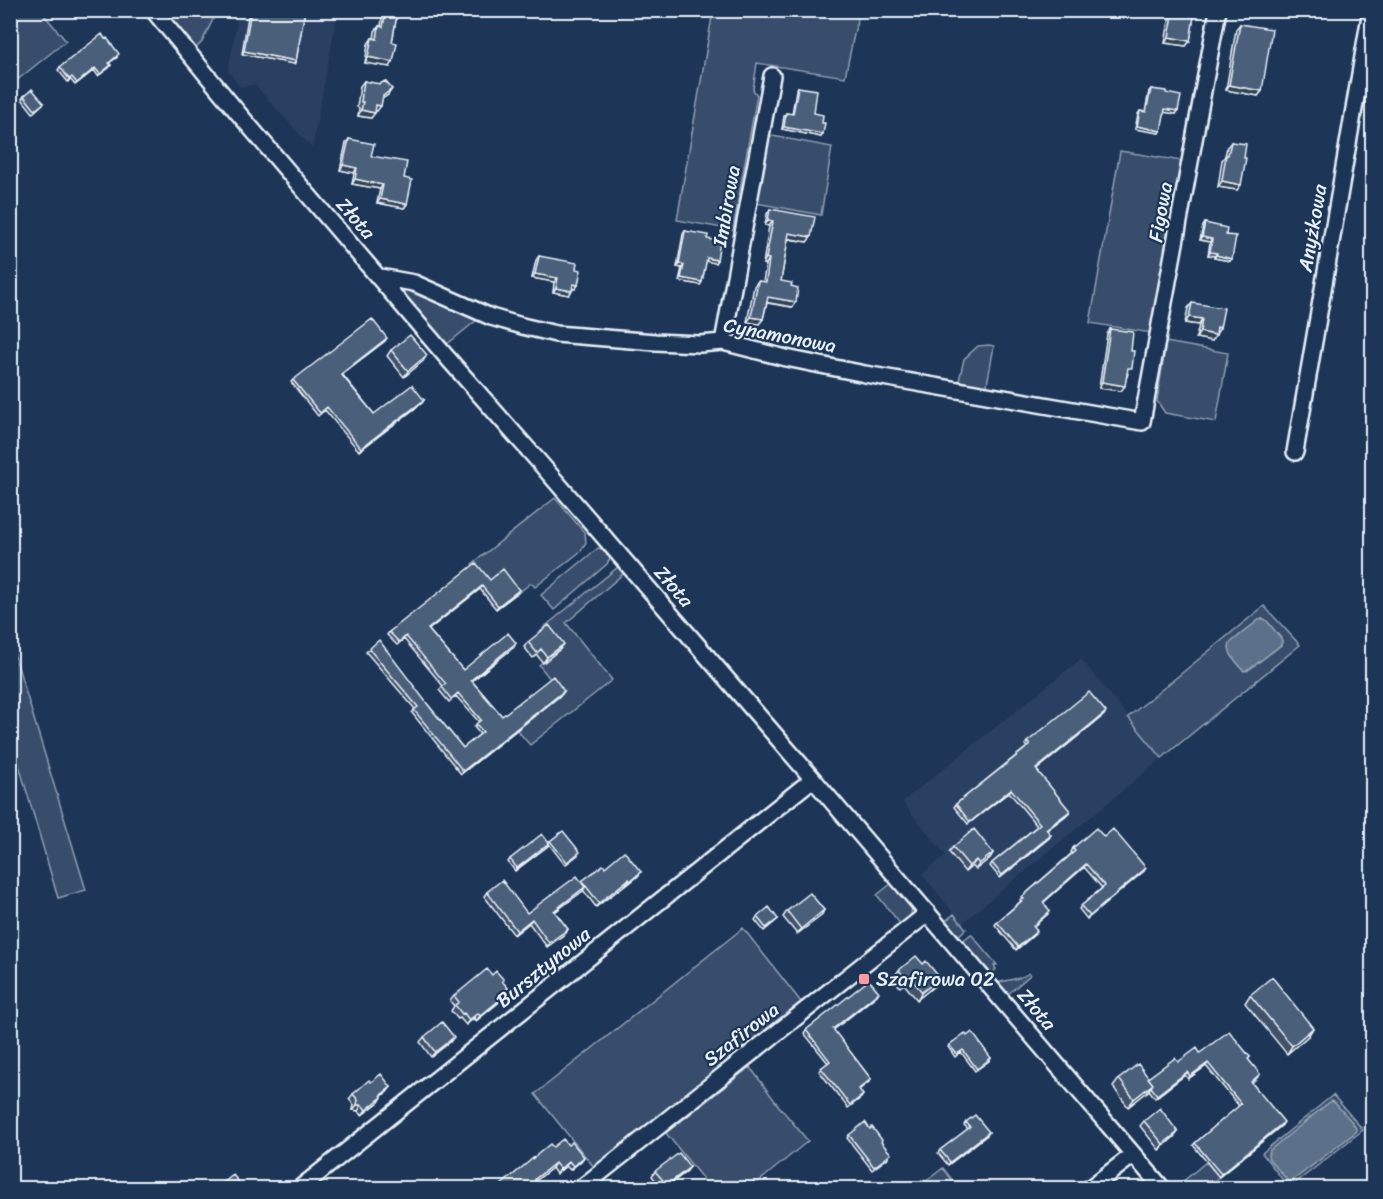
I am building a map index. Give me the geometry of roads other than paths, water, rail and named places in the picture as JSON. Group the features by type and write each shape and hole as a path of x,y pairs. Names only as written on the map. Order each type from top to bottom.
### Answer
{"street":[{"name":"Złota","path":"153,10 444,354 813,779 1162,1188"},
{"name":"Figowa","path":"1143,422 1218,10"},
{"name":"Anyżkowa","path":"1295,452 1371,10"},
{"name":"Imbirowa","path":"723,342 771,76"},
{"name":"Cynamonowa","path":"380,277 414,283 491,317 556,334 655,342 700,344 723,342 865,374 1143,422"},
{"name":"Bursztynowa","path":"300,1188 813,779"},
{"name":"Szafirowa","path":"580,1188 928,913"},
{"path":"1090,1188 1133,1155"}],"place":[{"name":"Szafirowa 02","path":"864,979"}]}
